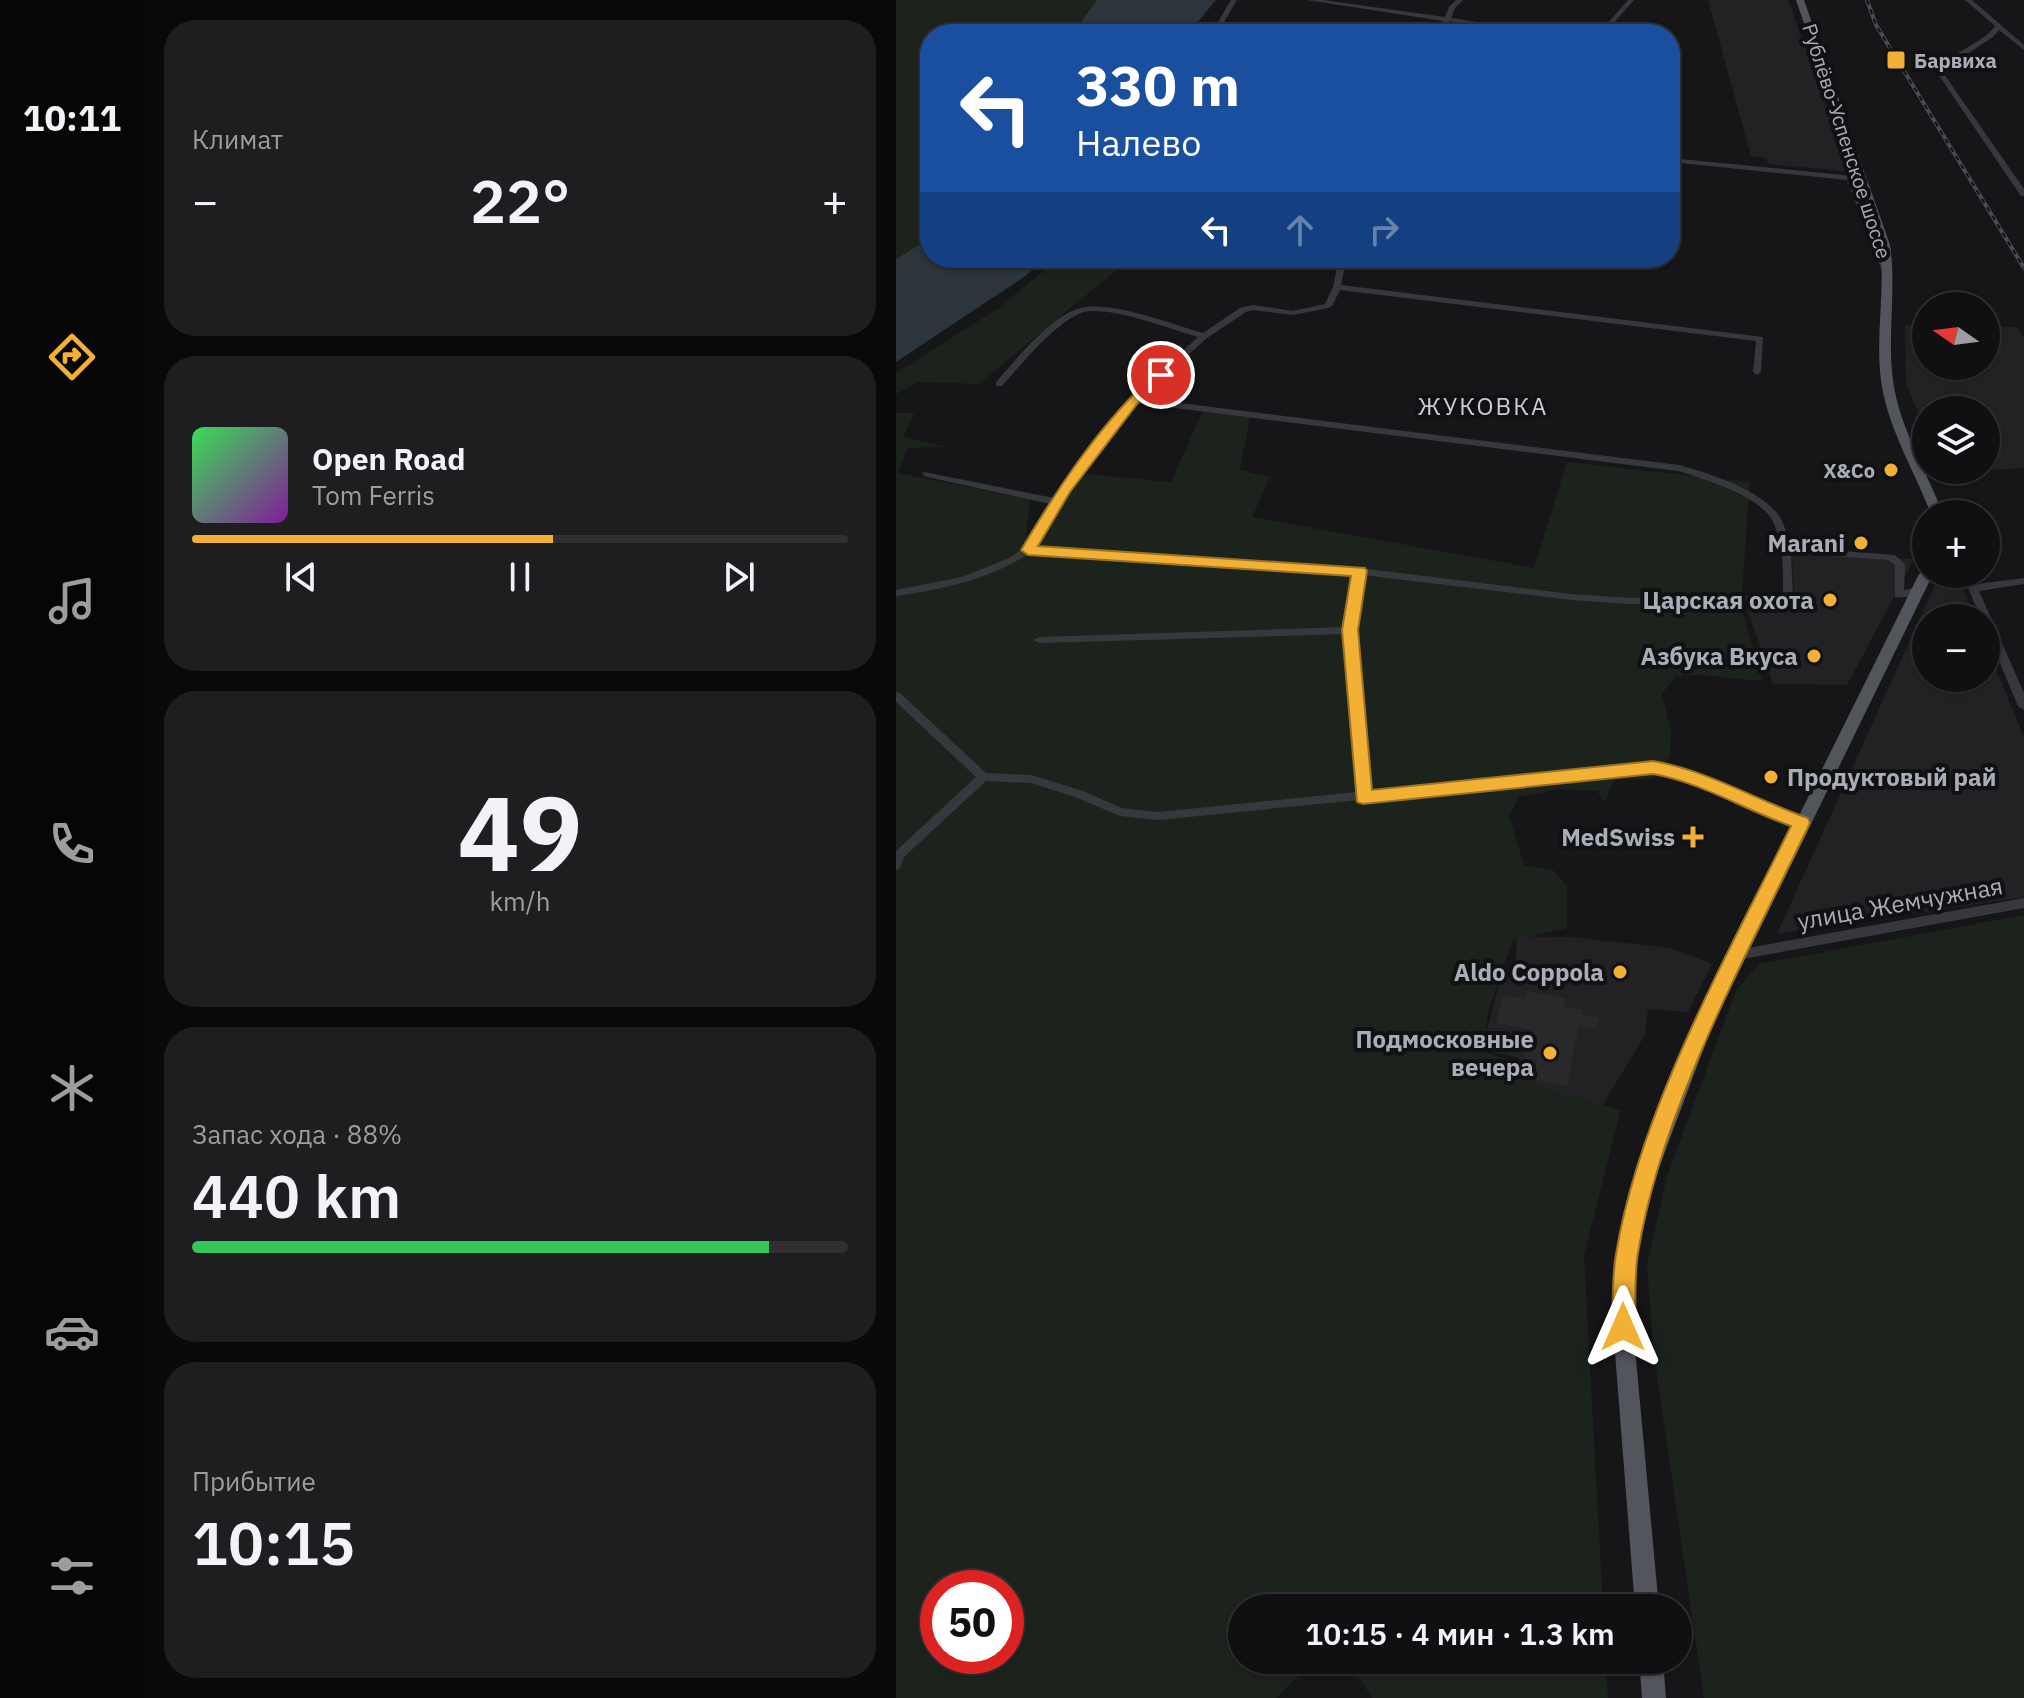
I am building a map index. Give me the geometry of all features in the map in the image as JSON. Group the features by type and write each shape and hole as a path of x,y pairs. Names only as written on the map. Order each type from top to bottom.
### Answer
{"main road":[{"name":"Рублёво-Успенское шоссе","path":"1800,0 1882,235 1888,278 1887,384 1905,441 1931,500"},
{"path":"1646,1594 1623,1327 1627,1255 1644,1181 1676,1092 1737,955 1919,590"},
{"path":"1652,1674 1654,1698"}],"street":[{"path":"1220,24 1234,0"},
{"path":"1310,0 1482,24"},
{"path":"1445,24 1452,7 1460,0"},
{"path":"1610,24 1631,0"},
{"path":"1968,0 2024,48"},
{"path":"1998,26 1991,36 1944,66 1941,74 2024,194"},
{"path":"1680,161 1850,178 1888,278"},
{"path":"896,593 958,584 1001,569 1028,550 1057,502 1133,400 1204,336 1243,310 1253,307 1293,313 1328,306 1341,268"},
{"path":"1337,287 1760,339 1757,372"},
{"path":"999,384 1042,338 1082,310 1107,311 1204,336"},
{"path":"1028,550 1359,571 1571,597 1630,601 1788,598 1786,550 1775,516 1756,501 1707,476 1679,468 1133,400"},
{"path":"927,474 1057,502"},
{"path":"1786,550 1891,557 1900,564 1899,595 1919,590"},
{"path":"1359,571 1350,630 1363,798"},
{"path":"2000,584 2024,581"},
{"path":"1974,588 2024,706"},
{"path":"1039,640 1350,630"},
{"path":"896,696 983,777 1031,779 1079,794 1120,812 1158,816 1653,767 1681,772 1754,807 1801,823"},
{"path":"896,865 899,855 983,777"},
{"name":"улица Жемчужная","path":"1737,955 2024,903"}],"shaded area":[{"path":"896,0 1097,0 1079,24 920,24 920,244 896,259"},
{"path":"1097,0 1216,0 1196,24 1079,24"},
{"path":"1708,0 1788,0 1850,172 1768,164 1766,158 1751,156"},
{"path":"920,244 920,268 1035,268 896,362 896,259"},
{"path":"1047,268 1119,268 979,384 918,382 896,394 896,373 1000,307"},
{"path":"1905,325 1912,325 1912,380 2000,380 2000,326 2017,327 2024,338 2024,468 2000,469 2000,396 1912,398 1906,384"},
{"path":"1203,410 1250,417 1240,470 1270,477 1252,517 1534,568 1567,462 1750,482 1741,605 1762,680 1676,676 1662,694 1671,730 1670,757 1652,779 1614,780 1605,802 1597,791 1560,789 1519,797 1509,816 1524,865 1553,870 1567,886 1567,928 1513,940 1488,1012 1484,1051 1509,1061 1516,1081 1621,1110 1584,1254 1602,1594 1228,1594 1228,1674 1307,1674 1295,1679 1276,1698 896,1698 896,413 914,413 903,437 946,447 908,448 898,473 1030,499 1026,537 1086,474 1171,482"},
{"path":"1792,552 1912,559 1847,685 1773,684 1744,600 1794,601"},
{"path":"1934,588 1963,588 1969,604 1926,604"},
{"path":"1912,636 1912,692 2000,692 2000,679 2024,737 2024,897 1777,934"},
{"path":"2024,915 2024,1698 1704,1698 1692,1616 1692,1594 1689,1594 1654,1355 1647,1265 1667,1176 1736,991 1759,964"},
{"path":"1517,936 1570,937 1670,948 1712,964 1688,1012 1648,1009 1645,1035 1599,1111 1514,1087 1519,1058 1482,1050 1501,976 1515,973"},
{"path":"1347,1674 1606,1674 1608,1698 1372,1698 1360,1679"}],"building":[{"name":"Подмосковные вечера","path":"1527,991 1566,998 1564,1006 1599,1018 1596,1029 1579,1026 1567,1086 1520,1077 1531,1030 1496,1023 1503,995 1525,999"}],"railway":[{"path":"1867,0 1876,25 2024,268"}],"place":[{"name":"Барвиха","path":"1896,60"},
{"name":"X&Co","path":"1891,470"},
{"name":"Marani","path":"1861,543"},
{"name":"Царская охота","path":"1830,600"},
{"name":"Азбука Вкуса","path":"1814,656"},
{"name":"Продуктовый рай","path":"1771,777"},
{"name":"MedSwiss","path":"1693,837"},
{"name":"Aldo Coppola","path":"1620,972"},
{"name":"Подмосковные вечера","path":"1550,1053"}],"district":[{"name":"ЖУКОВКА","path":"1483,406"}],"route":[{"path":"1161,375 1133,400 1063,491 1028,550 1359,571 1350,630 1363,798 1653,767 1681,772 1754,807 1801,823 1702,1029 1663,1127 1644,1181 1627,1255 1623,1327"}]}
